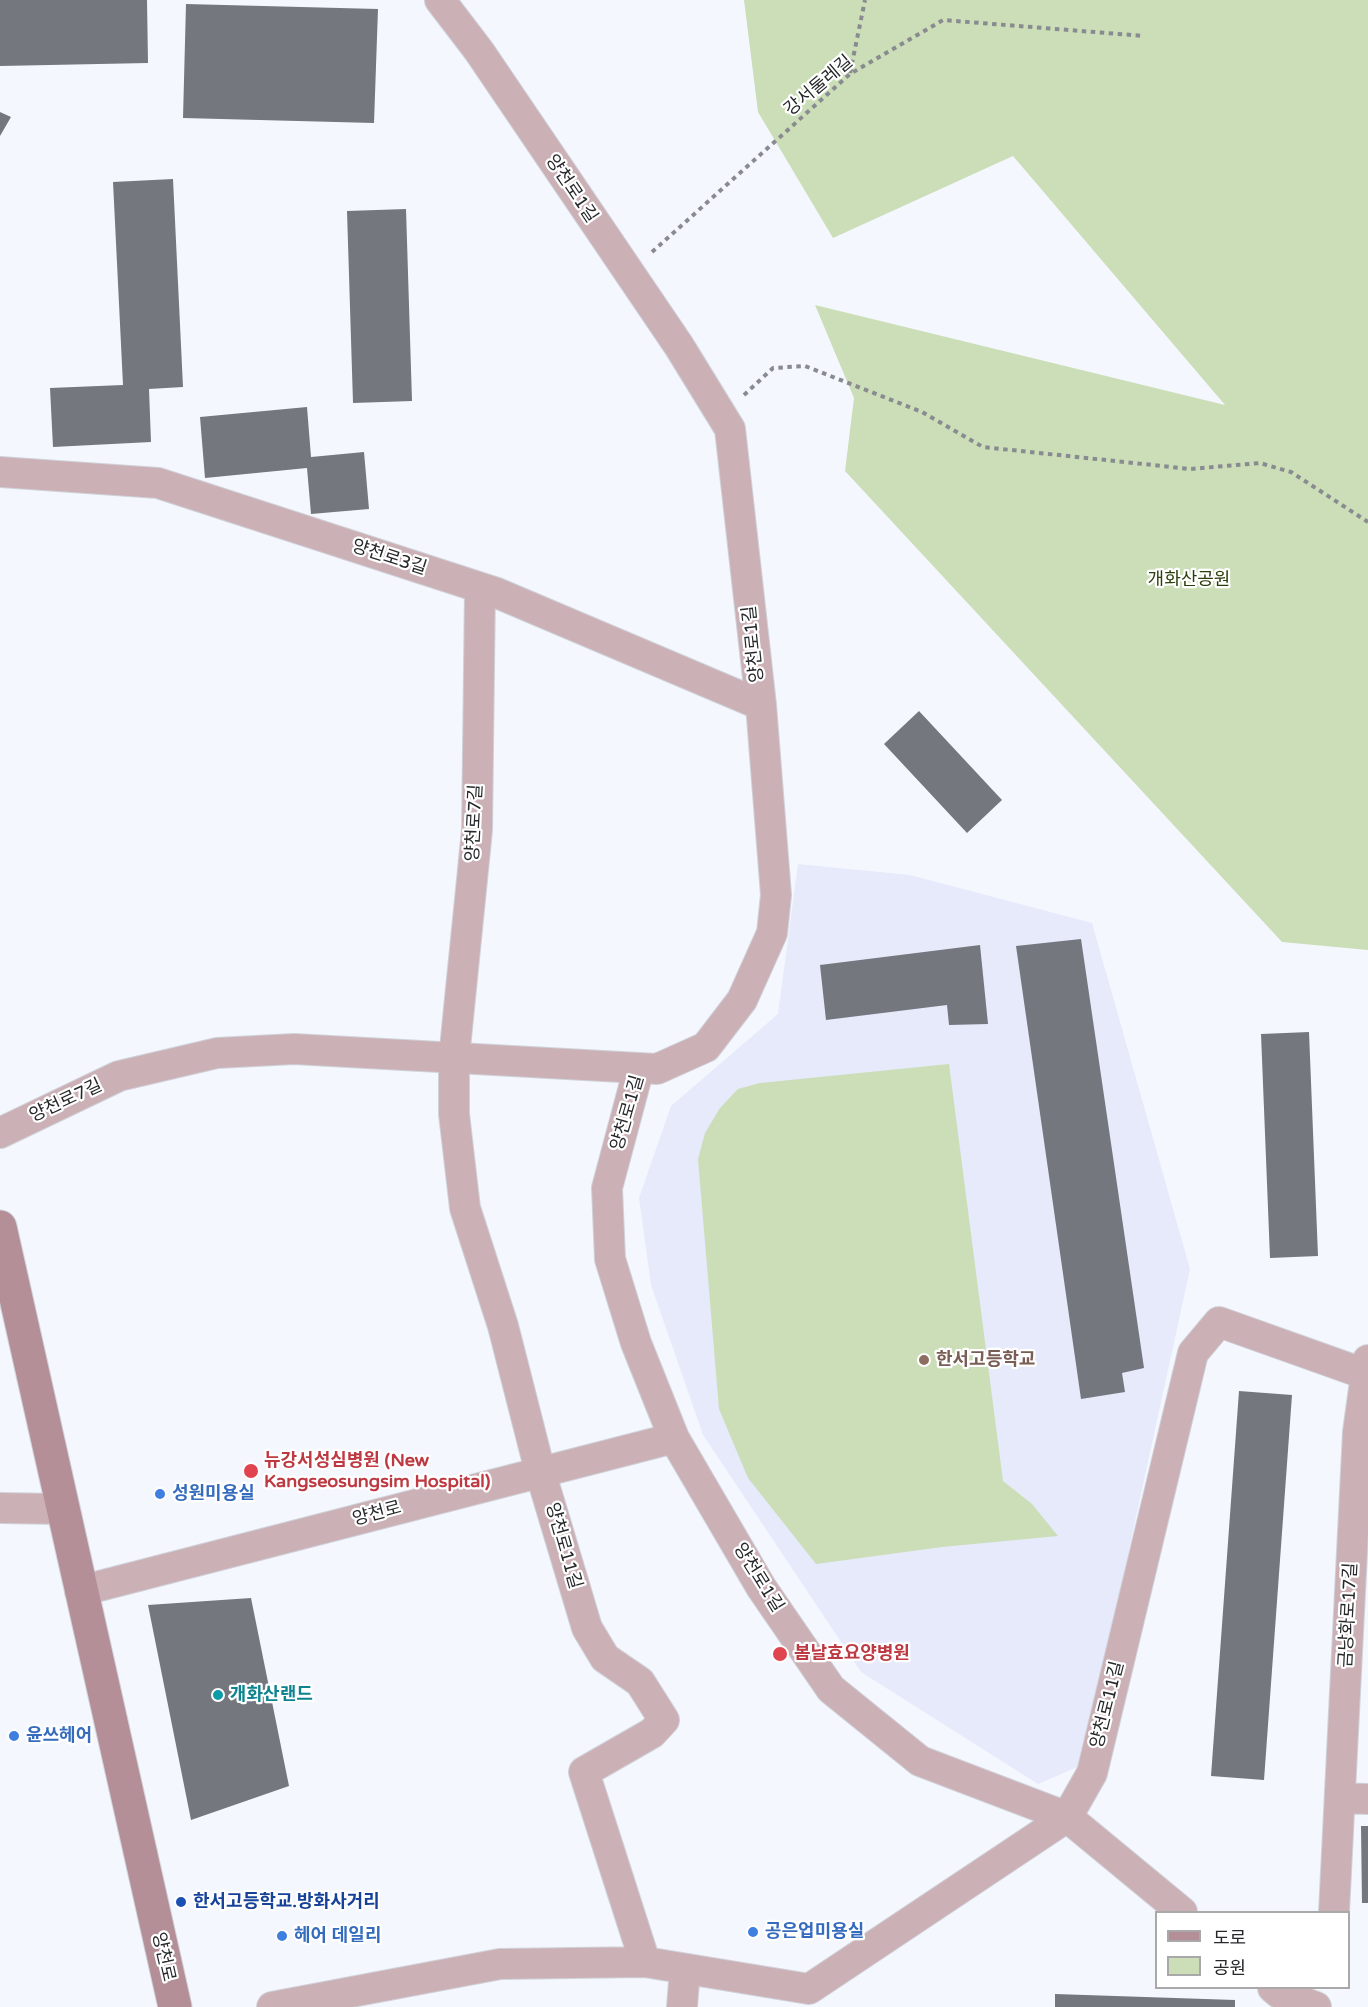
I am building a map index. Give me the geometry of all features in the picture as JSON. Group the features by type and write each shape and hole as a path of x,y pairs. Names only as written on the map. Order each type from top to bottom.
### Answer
{"main road":[{"name":"양천로","path":"0,1227 61,1509 175,2007"}],"street":[{"name":"양천로1길","path":"440,0 479,51 627,274 679,346 730,429 761,705 776,895 772,933 742,1000 706,1047 657,1069 639,1068 607,1188 610,1258 636,1343 674,1438 762,1587 831,1689 920,1761 1067,1817 1181,1911"},
{"name":"양천로3길","path":"0,472 158,483 480,588 761,705"},
{"name":"양천로7길","path":"454,1058 477,830 480,588"},
{"name":"양천로7길","path":"0,1133 119,1076 217,1053 294,1049 639,1068"},
{"name":"양천로11길","path":"454,1058 454,1114 465,1208 503,1326 540,1471 587,1628 605,1658 640,1682 664,1720 652,1732 584,1772 645,1962"},
{"name":"양천로11길","path":"272,2007 500,1964 645,1962 809,1989 1067,1817 1092,1773 1193,1353 1219,1322 1366,1367"},
{"name":"금낭화로17길","path":"1334,1911 1354,1799 1358,1432 1366,1367"},
{"name":"양천로","path":"80,1591 674,1438"},
{"path":"0,1508 61,1509"},
{"path":"682,2007 685,1969"},
{"path":"1275,1989 1316,2007"},
{"path":"1329,2007 1330,1989"}],"path":[{"path":"850,74 865,0"},
{"name":"강서둘레길","path":"627,274 850,74 943,20 1144,36"},
{"path":"722,416 773,368 805,366 922,412 983,447 1190,469 1260,463 1291,472 1368,522"}],"shaded area":[{"name":"한서고등학교","path":"798,864 910,875 1092,923 1190,1269 1082,1765 1038,1784 861,1672 703,1435 651,1285 639,1198 671,1106 778,1014"}],"green space":[{"name":"개화산공원","path":"744,0 1368,0 1368,950 1282,942 845,471 854,398 815,305 1225,405 1013,156 833,238 758,112"},
{"path":"949,1064 1003,1481 1032,1504 1058,1536 942,1547 816,1564 748,1478 719,1409 698,1159 705,1133 720,1108 738,1089 760,1083"}],"building":[{"path":"0,0 147,0 148,63 0,66"},
{"path":"186,4 378,9 374,123 183,118"},
{"path":"0,112 11,117 0,136"},
{"path":"173,179 183,387 149,389 151,442 53,447 50,388 123,385 113,182"},
{"path":"406,209 412,401 353,403 347,211"},
{"path":"307,407 311,457 364,452 369,509 311,514 307,468 205,478 200,417"},
{"path":"919,711 1002,800 967,833 884,744"},
{"path":"1081,939 1144,1368 1122,1373 1125,1392 1081,1399 1016,946"},
{"path":"980,945 988,1024 949,1025 947,1005 826,1020 820,965"},
{"path":"1309,1032 1318,1256 1270,1258 1261,1034"},
{"path":"1239,1391 1292,1395 1264,1780 1211,1776"},
{"name":"개화산랜드","path":"251,1598 289,1786 191,1820 148,1605"},
{"path":"1361,1826 1368,1826 1368,1903 1362,1903"},
{"path":"1055,1994 1235,2000 1235,2007 1055,2007"}],"place":[{"name":"한서고등학교","path":"924,1360"},
{"name":"뉴강서성심병원 (New Kangseosungsim Hospital)","path":"251,1471"},
{"name":"성원미용실","path":"160,1494"},
{"name":"봄날효요양병원","path":"780,1654"},
{"name":"개화산랜드","path":"218,1695"},
{"name":"윤쓰헤어","path":"14,1736"},
{"name":"한서고등학교.방화사거리","path":"181,1902"},
{"name":"공은업미용실","path":"753,1932"},
{"name":"헤어 데일리","path":"282,1936"}]}
